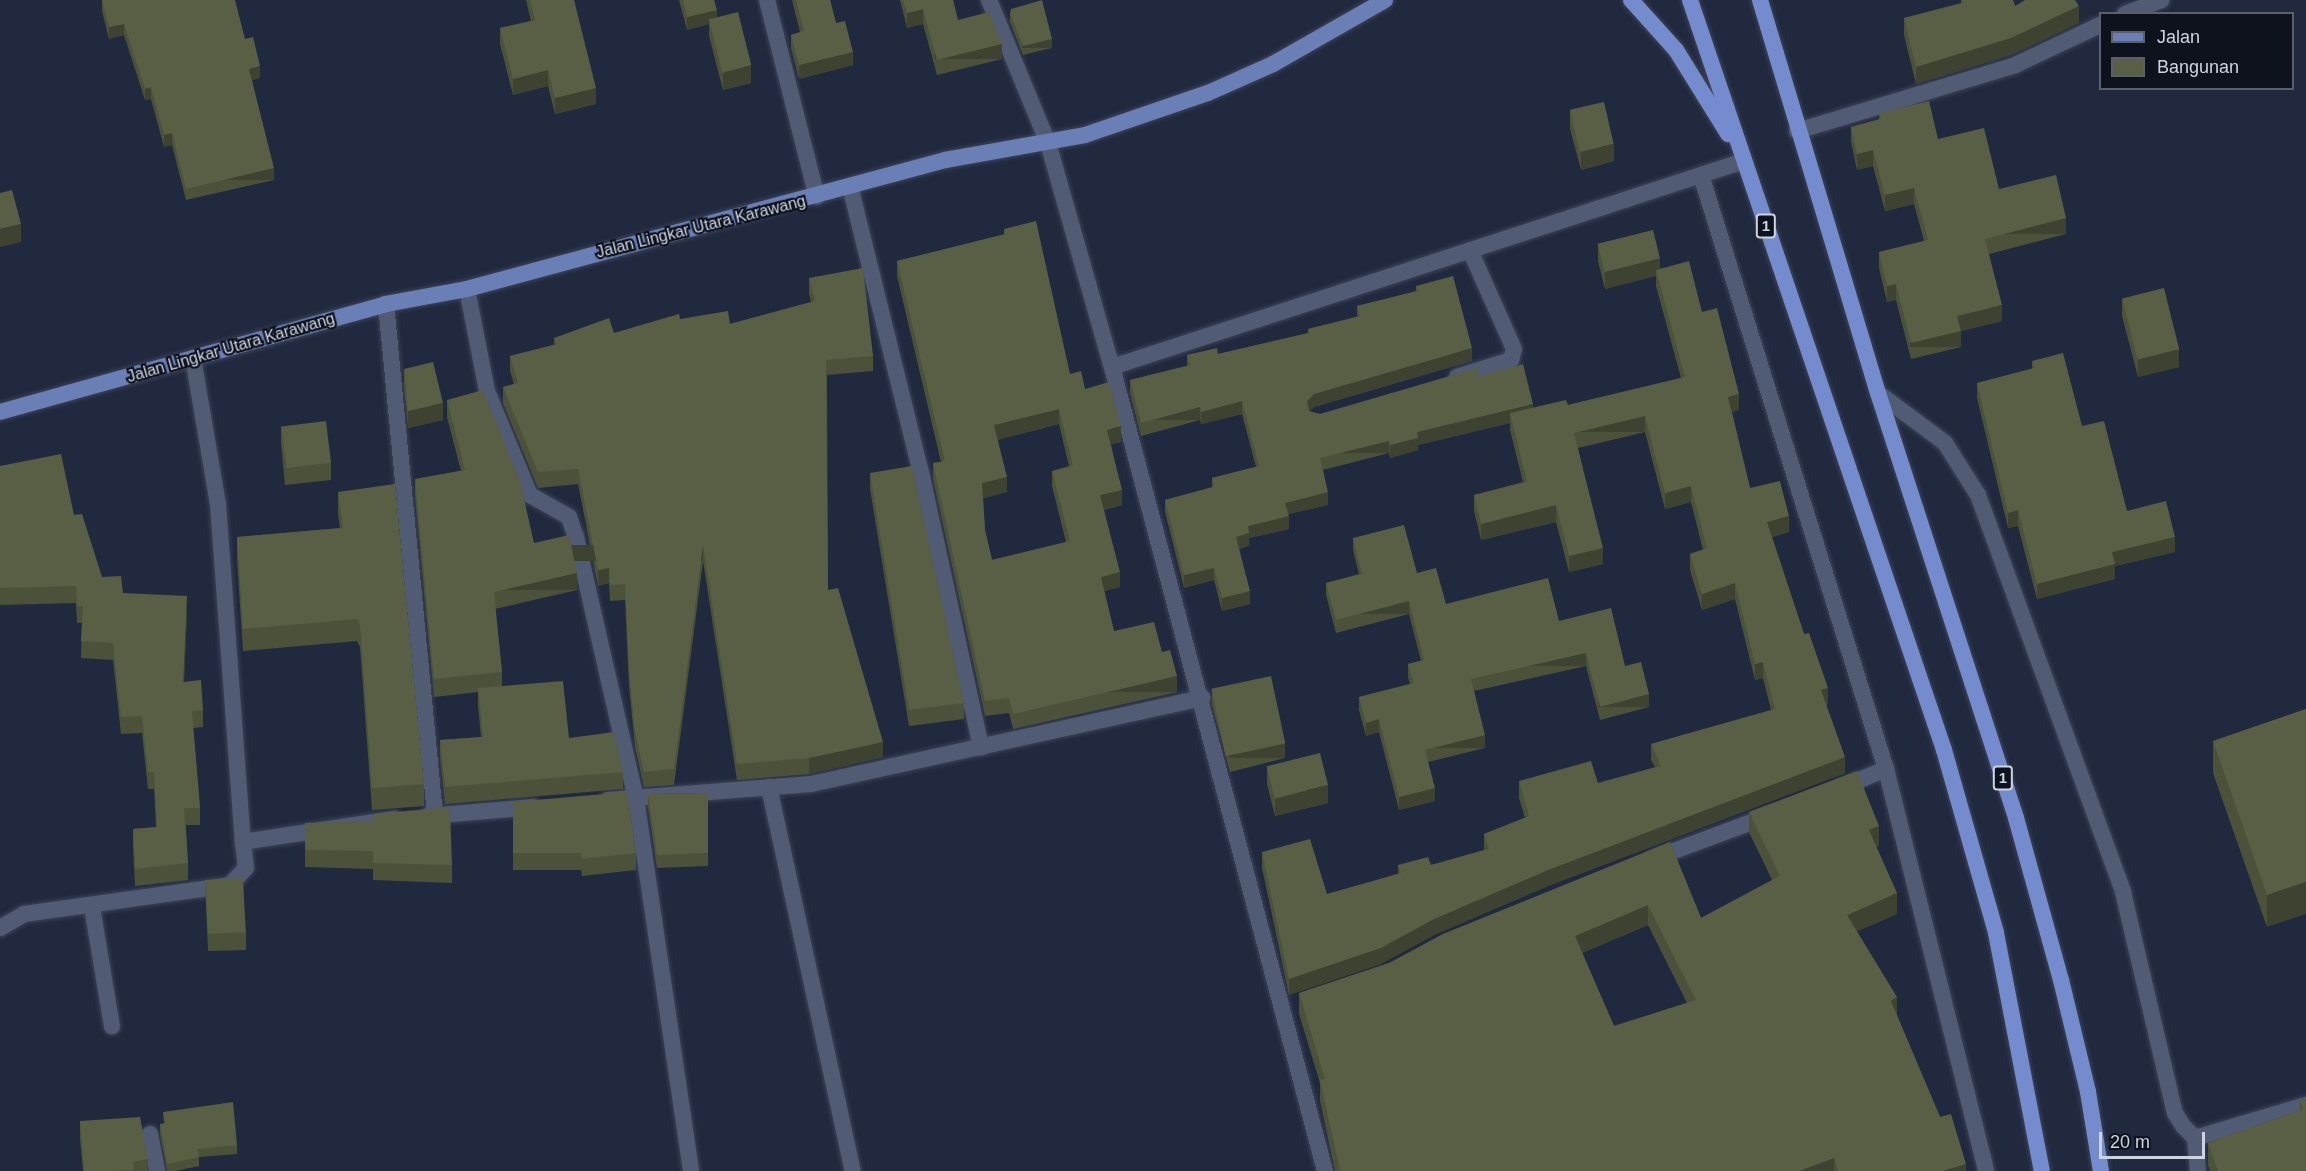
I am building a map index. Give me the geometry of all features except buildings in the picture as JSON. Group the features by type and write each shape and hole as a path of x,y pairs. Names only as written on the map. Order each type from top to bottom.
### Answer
{"highway":[{"path":"1631,0 1676,50 1744,161"},
{"name":"1","path":"1690,0 1944,750 1996,933 2042,1171"},
{"name":"1","path":"1760,0 1797,131 1878,393 2016,818 2061,980 2088,1092 2101,1171"}],"main road":[{"name":"Jalan Lingkar Utara Karawang","path":"0,411 386,304 467,289 817,197 945,160 1085,135 1208,93 1273,64 1385,0"}],"street":[{"path":"766,0 817,197"},
{"path":"989,0 1048,143 1203,698 1280,1009 1325,1171"},
{"path":"2131,12 2162,0"},
{"path":"1797,131 2015,65 2099,25"},
{"path":"1112,367 1744,161"},
{"path":"1701,175 1886,769 1986,1171"},
{"path":"850,186 921,472 981,748"},
{"path":"1439,382 1511,360 1514,350 1470,250"},
{"path":"467,289 487,391 530,495 569,518 576,537 636,798 691,1171"},
{"path":"386,304 435,815"},
{"path":"0,928 24,914 92,907 230,885 246,868 218,504 193,358"},
{"path":"1878,393 1945,443 1978,495 2123,892 2175,1113 2195,1138 2198,1171"},
{"path":"588,802 811,784 1203,698"},
{"path":"1821,796 1886,769"},
{"path":"769,787 853,1171"},
{"path":"243,842 370,821 553,805"},
{"path":"1642,863 1788,809"},
{"path":"92,907 112,1026"},
{"path":"1280,1009 1301,1002"},
{"path":"2195,1138 2306,1105"},
{"path":"150,1134 158,1171"}]}
